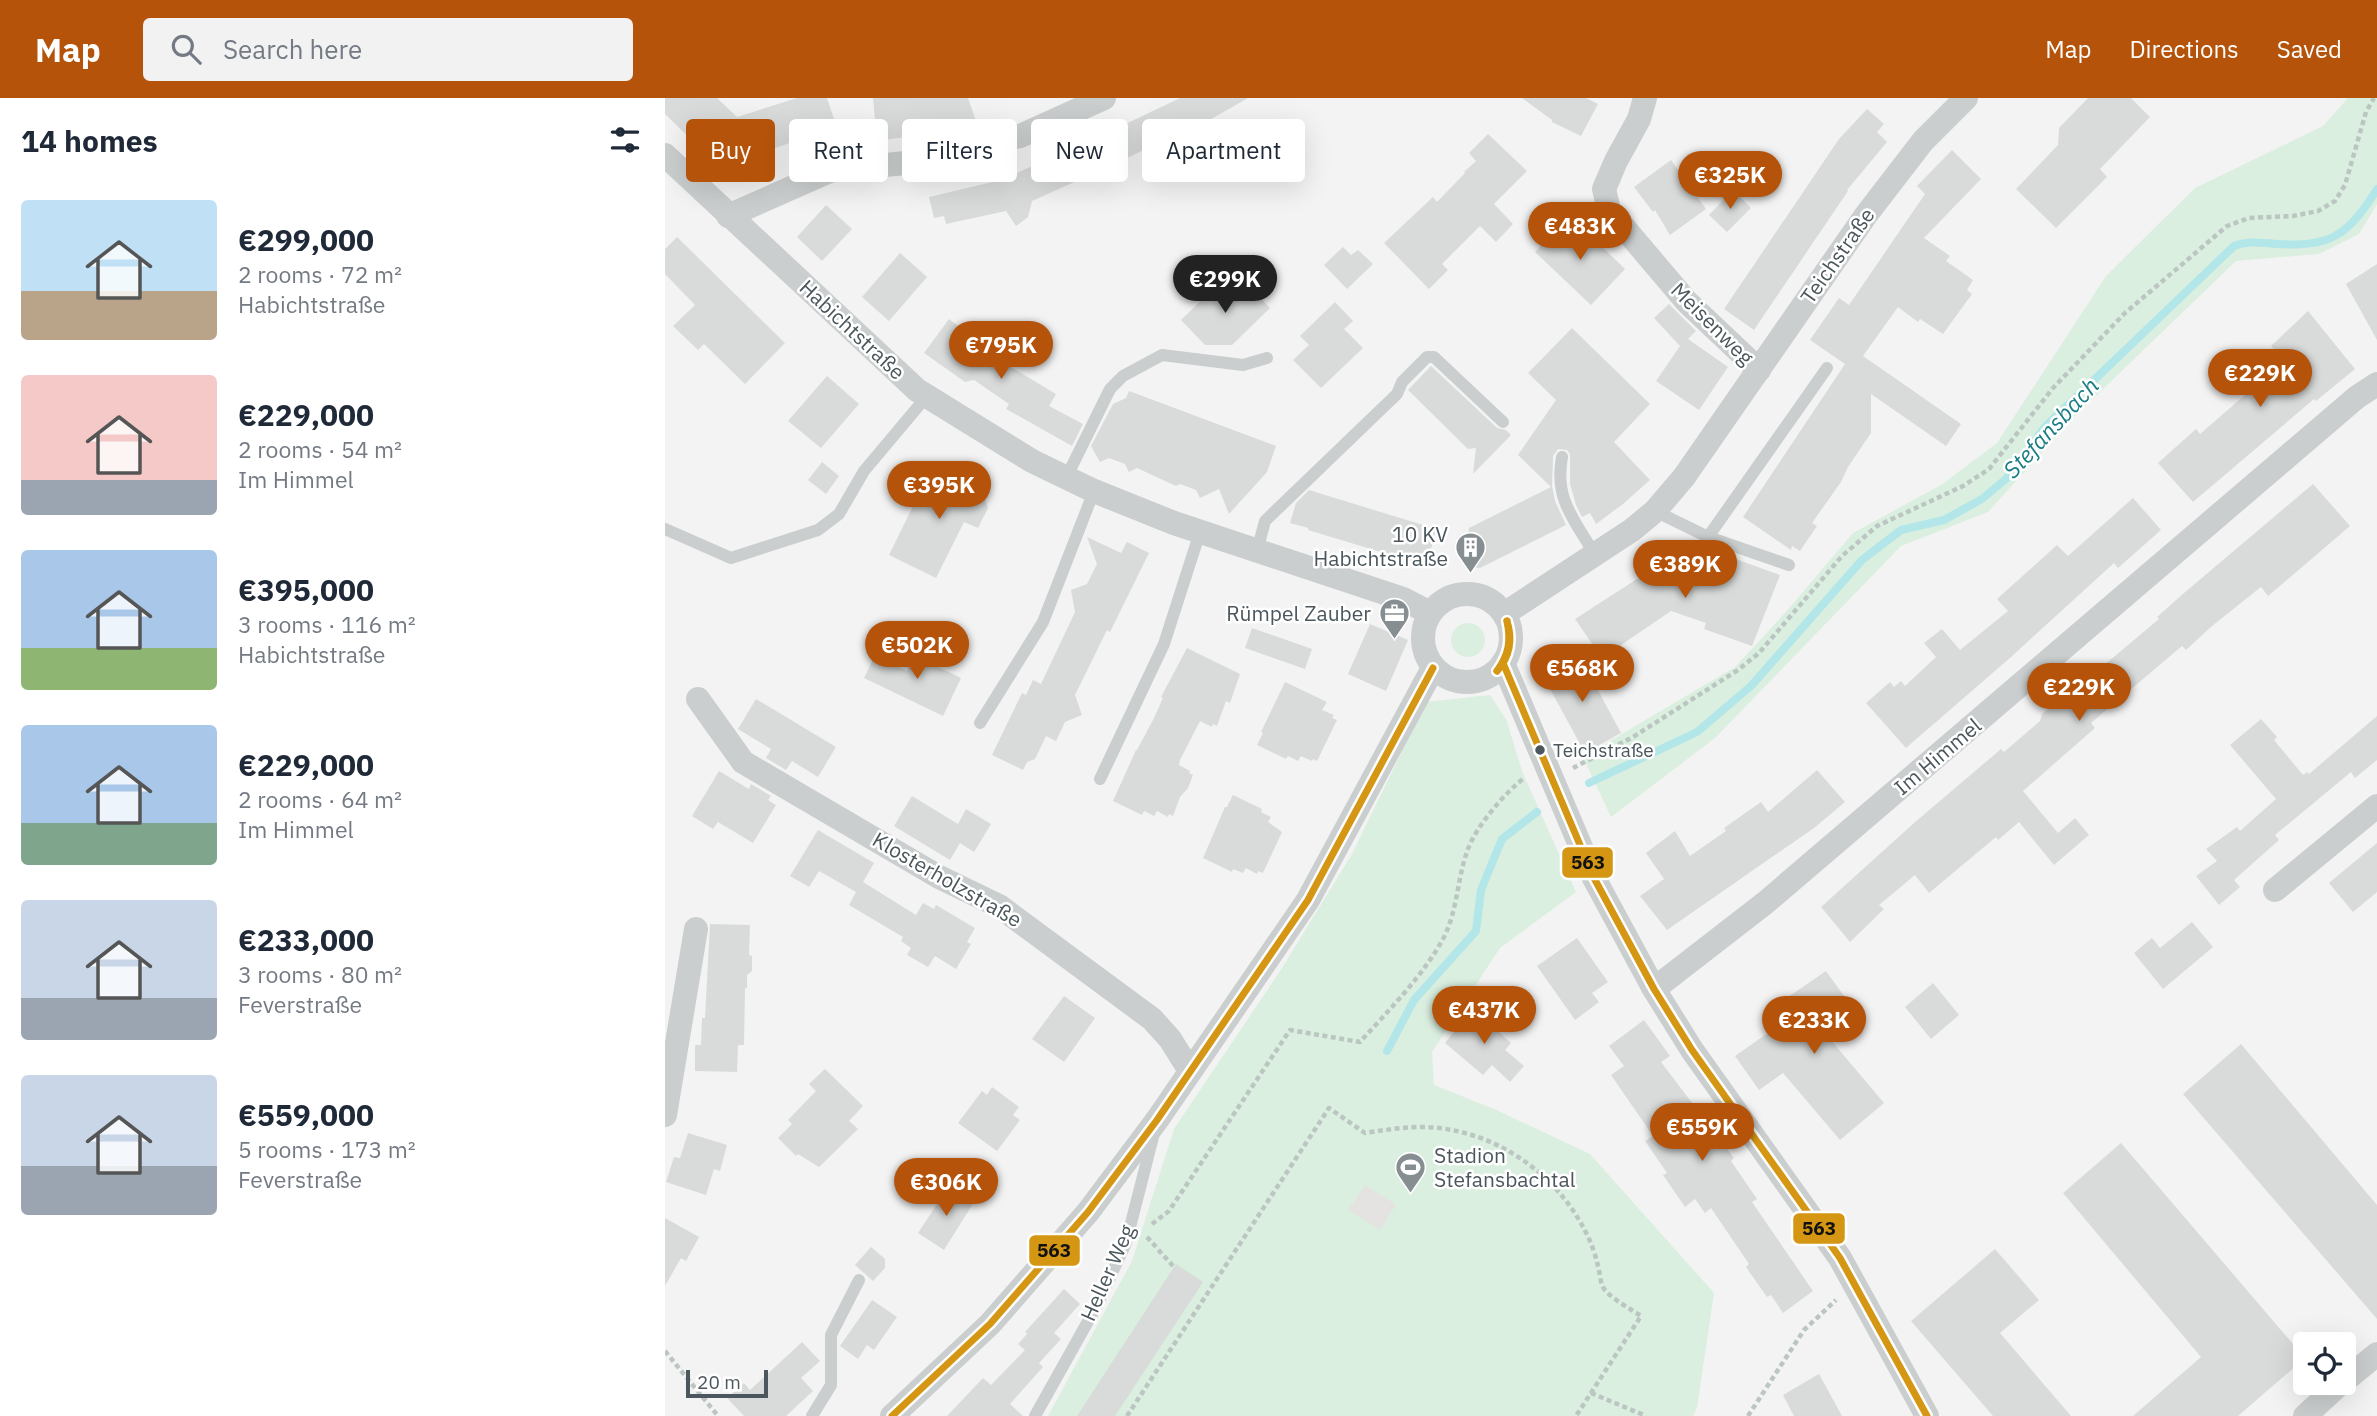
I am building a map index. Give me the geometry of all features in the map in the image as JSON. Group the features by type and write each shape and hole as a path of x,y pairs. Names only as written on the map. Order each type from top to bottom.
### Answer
{"street":[{"path":"728,216 832,170 906,163 1020,136 1104,98"},
{"name":"Meisenweg","path":"1645,98 1639,120 1616,160 1604,189 1609,209 1687,302 1759,370"},
{"name":"Teichstraße","path":"1504,614 1632,530 1654,511 1684,477 1866,215 1923,141 1965,98"},
{"name":"Habichtstraße","path":"665,155 917,390 1032,461 1094,491 1200,532 1403,598 1430,613"},
{"name":"Im Himmel","path":"1654,989 1776,894 2357,397 2377,384"},
{"path":"1464,594 1479,596 1493,603 1504,614 1511,629 1511,646 1503,663 1492,675 1478,682 1461,683 1446,678 1433,668 1425,653 1422,638 1430,613 1436,606 1449,598 1464,594"},
{"path":"1503,663 1594,878 1654,989 1692,1050 1856,1283 1927,1416"},
{"path":"892,1416 991,1324 1088,1212 1157,1119 1308,900 1433,668"},
{"name":"Klosterholzstraße","path":"698,699 743,762 939,877 999,905 1152,1019 1170,1039 1190,1071"},
{"path":"2275,890 2377,806"},
{"path":"665,1115 696,929"},
{"path":"2356,1371 2377,1354"},
{"path":"2305,1416 2328,1395"}],"lane":[{"path":"1066,478 1110,389 1123,376 1163,355 1243,365 1268,358"},
{"path":"1257,551 1265,521 1397,394 1402,382 1427,357 1434,357 1503,422"},
{"path":"1708,537 1827,368"},
{"path":"665,529 731,558 818,530 839,514 864,471 927,396"},
{"path":"1563,457 1559,476 1562,499 1595,555"},
{"path":"980,723 1043,622 1094,491"},
{"path":"1654,511 1708,537 1789,565"},
{"path":"1100,779 1164,643 1200,532"},
{"name":"Heller Weg","path":"1035,1416 1096,1307 1126,1243 1157,1119"},
{"path":"812,1416 831,1385 831,1335 859,1280"}],"path":[{"path":"1173,1266 1142,1231 1169,1212 1290,1030 1360,1042 1396,1002 1442,940 1456,904 1468,848 1478,826 1511,789 1550,769 1633,737 1728,677 1759,653 1842,556 1877,526 1963,486 1989,470 2053,387 2125,313 2227,226 2249,218 2293,216 2318,211 2335,201 2345,185 2366,112 2374,98"},
{"path":"1127,1416 1329,1108 1365,1133 1425,1127 1451,1130 1493,1143 1528,1163 1558,1192 1583,1227 1604,1289 1641,1316 1576,1416"},
{"path":"1748,1416 1804,1330 1856,1283"},
{"path":"665,1351 717,1416"},
{"path":"1591,1393 1646,1416"}],"green space":[{"path":"2348,98 2377,98 2377,204 2359,234 2319,254 2236,261 2075,416 1988,512 1901,546 1715,738 1611,817 1583,757 1735,667 1853,533 1941,485 1997,443 2106,276 2195,188 2323,126"},
{"path":"1468,623 1480,628 1485,640 1480,652 1468,657 1456,652 1451,640 1456,628"},
{"name":"Stadion Stefansbachtal","path":"1490,695 1506,719 1522,771 1576,892 1500,948 1432,1052 1434,1085 1494,1109 1590,1154 1714,1293 1697,1408 1693,1416 1048,1416 1132,1261 1174,1129 1282,968 1352,854 1426,702"}],"sand":[{"path":"1365,1185 1396,1205 1380,1230 1348,1210"}],"building":[{"path":"665,98 717,98 737,117 797,98 827,98 834,119 789,119 789,143 775,148 775,119 686,119 686,134 665,114"},
{"path":"873,98 968,98 975,119 902,119 902,138 888,139 888,119 875,119"},
{"path":"1180,98 1248,98 1211,119 1142,119 1142,151 1128,158 1128,123"},
{"path":"1522,98 1586,98 1598,104 1581,136 1552,122"},
{"path":"2088,98 2131,98 2150,117 2100,169 2107,177 2056,228 2016,189 2058,145 2059,128"},
{"path":"1867,109 1884,124 1877,132 1887,142 1847,190 1754,330 1724,309 1839,139"},
{"path":"1488,134 1527,171 1494,204 1513,224 1496,242 1480,226 1442,264 1448,270 1429,289 1384,243 1433,197 1437,202 1465,173 1476,161 1469,153"},
{"path":"1952,150 1981,179 1924,238 1950,256 1946,261 1973,280 1967,290 1972,294 1943,334 1920,319 1918,322 1898,307 1863,356 1961,424 1946,446 1871,394 1871,433 1812,523 1817,526 1800,551 1792,546 1791,550 1743,517 1845,364 1810,340 1839,298 1849,305 1925,194 1917,186"},
{"path":"1671,160 1706,209 1670,235 1655,210 1653,212 1634,187"},
{"path":"1031,167 1031,182 1075,182 1032,201 1028,217 1016,226 1006,211 946,224 944,216 934,218 929,197 993,182 1017,182 1017,173"},
{"path":"1733,190 1751,208 1727,232 1709,215"},
{"path":"826,205 852,229 822,261 797,237"},
{"path":"1565,220 1594,248 1598,243 1625,269 1591,305 1535,252"},
{"path":"677,237 785,343 745,384 704,344 698,350 673,326 695,305 665,274 665,249"},
{"path":"1343,247 1351,255 1358,250 1373,264 1347,289 1324,265"},
{"path":"900,253 927,277 889,321 862,297"},
{"path":"2377,264 2377,340 2346,284"},
{"path":"1235,284 1242,290 1253,290 1270,308 1232,345 1205,345 1181,320 1217,285"},
{"path":"1335,302 1353,321 1344,329 1363,348 1321,388 1293,360 1309,345 1300,336"},
{"path":"1669,304 1696,331 1688,339 1728,367 1699,410 1656,381 1680,346 1654,318"},
{"path":"2308,311 2355,369 2316,401 2314,399 2193,502 2158,463 2196,429 2200,434 2284,361 2271,346"},
{"path":"949,319 993,352 991,355 1056,394 1049,406 1083,424 1072,446 1006,409 1009,404 974,380 965,382 924,353"},
{"path":"1572,328 1650,404 1614,442 1650,480 1596,524 1590,513 1582,517 1570,484 1570,454 1567,450 1558,449 1553,456 1552,486 1555,501 1566,525 1480,568 1465,567 1469,528 1551,487 1518,455 1556,400 1528,373"},
{"path":"1431,366 1497,428 1506,430 1511,435 1473,474 1476,448 1468,449 1408,390"},
{"path":"827,376 859,404 821,448 788,421"},
{"path":"1129,391 1276,446 1267,472 1229,514 1219,489 1200,498 1196,490 1180,484 1176,486 1137,468 1129,472 1125,464 1109,458 1100,462 1091,446 1113,404 1126,398"},
{"path":"822,462 839,476 826,494 808,480"},
{"path":"940,465 987,488 984,496 988,508 978,528 964,522 936,578 889,555 917,498 922,500"},
{"path":"2313,484 2350,526 2268,596 2261,587 2186,650 2182,646 2091,723 2095,728 2023,791 2058,833 2075,818 2089,835 2054,865 2019,822 1998,840 1996,837 1929,893 1915,875 1879,905 1884,909 1850,942 1821,907 1914,823 2001,749 2004,752 2040,721 2042,714 2048,709 2055,709 2159,619 2157,617 2184,593"},
{"path":"1309,490 1436,529 1427,566 1290,523 1296,503"},
{"path":"2133,498 2161,530 2118,568 2114,563 1906,748 1866,703 1890,682 1894,687 1901,681 1905,686 1936,657 1924,643 1942,629 1960,650 2008,611 1997,599 2057,545 2068,556"},
{"path":"1087,537 1121,553 1127,542 1149,553 1075,695 1082,715 1065,722 1056,741 1046,736 1035,759 1027,762 1023,770 992,755 1022,693 1026,695 1033,680 1041,684 1075,612 1071,590 1087,584 1097,564"},
{"path":"1708,549 1780,575 1752,646 1704,629 1706,623 1671,611 1602,658 1575,619 1651,570 1687,553 1704,559"},
{"path":"1370,624 1408,640 1386,691 1348,674"},
{"path":"1252,628 1312,649 1305,669 1245,648"},
{"path":"1187,648 1240,674 1230,703 1226,701 1217,726 1213,724 1212,727 1200,721 1180,760 1179,765 1193,775 1173,816 1169,814 1168,817 1157,811 1154,816 1144,811 1142,815 1113,801"},
{"path":"918,649 940,660 936,666 961,678 943,716 864,678 875,655 907,671"},
{"path":"1579,655 1621,733 1585,753 1543,676"},
{"path":"1285,682 1327,702 1322,710 1334,715 1332,718 1337,720 1317,761 1301,756 1298,761 1288,756 1286,759 1257,745"},
{"path":"756,699 836,747 818,777 792,761 786,770 766,758 771,749 738,729"},
{"path":"2377,716 2377,760 2355,778 2351,772 2275,835 2279,840 2234,880 2240,887 2219,905 2196,876 2217,861 2206,849 2237,827 2240,831 2276,799 2230,745 2261,719 2277,737 2274,740 2303,775 2307,772 2309,774"},
{"path":"1817,770 1845,802 1814,828 1667,930 1640,896 1664,879 1646,853 1675,831 1690,856 1761,802 1768,812"},
{"path":"719,771 749,789 751,784 771,796 768,800 776,805 753,843 718,822 713,829 692,816"},
{"path":"1233,795 1262,809 1261,812 1271,817 1268,822 1282,832 1263,873 1258,871 1257,874 1246,868 1243,873 1233,869 1232,872 1203,858"},
{"path":"912,796 958,824 966,809 991,824 974,852 960,843 950,860 894,826"},
{"path":"818,830 874,863 863,882 916,915 923,903 934,909 936,905 975,928 967,942 971,944 956,969 935,956 928,967 907,955 911,948 901,941 903,937 849,905 856,892 819,871 809,887 790,876"},
{"path":"2377,843 2377,892 2353,912 2329,883"},
{"path":"2192,922 2213,947 2163,989 2134,953 2152,938 2160,948"},
{"path":"710,924 750,925 749,955 752,956 752,971 747,975 745,988 744,1045 738,1045 737,1072 695,1071 695,1045 701,1045 702,1018 705,1018"},
{"path":"1577,938 1608,982 1592,993 1599,1002 1575,1020 1537,966"},
{"path":"1826,971 1860,1018 1830,1039 1884,1103 1840,1140 1783,1073 1759,1090 1735,1056 1782,1023 1772,1008"},
{"path":"1933,983 1959,1015 1931,1039 1905,1007"},
{"path":"1064,996 1095,1018 1064,1062 1032,1039"},
{"path":"1473,1008 1511,1043 1505,1050 1524,1066 1510,1082 1492,1065 1483,1075 1445,1043"},
{"path":"1644,1020 1670,1056 1661,1062 1734,1158 1731,1161 1757,1199 1752,1202 1813,1291 1783,1313 1771,1295 1767,1297 1746,1267 1749,1264 1711,1208 1705,1213 1695,1199 1685,1207 1663,1175 1667,1173 1645,1141 1653,1136 1611,1075 1624,1066 1609,1046"},
{"path":"2241,1044 2377,1205 2377,1319 2183,1094"},
{"path":"825,1069 863,1106 849,1121 858,1129 819,1167 798,1154 796,1156 778,1138 792,1124 788,1120 816,1091 809,1084"},
{"path":"992,1087 1019,1107 1013,1115 1020,1120 997,1151 958,1123 982,1091 987,1095"},
{"path":"688,1133 727,1145 720,1171 714,1169 706,1195 666,1182 674,1157 680,1158"},
{"path":"2121,1143 2293,1344 2293,1368 2238,1416 2133,1416 2201,1357 2063,1193"},
{"path":"949,1186 974,1202 944,1250 918,1233"},
{"path":"665,1218 699,1237 686,1261 681,1258 665,1286"},
{"path":"871,1247 885,1259 885,1268 873,1281 855,1265"},
{"path":"1995,1249 2039,1300 2000,1333 2071,1416 1993,1416 1911,1321"},
{"path":"1176,1264 1203,1282 1115,1416 1077,1416"},
{"path":"1064,1289 1080,1304 1054,1333 1061,1339 1039,1363 1043,1367 1010,1404 1023,1416 947,1416 983,1378 991,1385 1025,1350 1018,1344 1027,1334 1025,1332"},
{"path":"872,1300 897,1317 874,1350 867,1345 858,1359 840,1346"},
{"path":"802,1342 820,1361 801,1378 813,1391 786,1416 744,1416 727,1398 744,1383 750,1390"},
{"path":"1819,1374 1842,1416 1794,1416 1783,1395"}],"waterway":[{"name":"Stefansbach","path":"1589,783 1697,732 1751,686 1862,560 1901,530 1944,520 1982,499 2007,478 2045,427 2234,246 2250,242 2296,245 2325,240 2347,227 2377,189"},
{"name":"Stefansbach","path":"1387,1051 1414,1000 1476,931 1481,890 1502,839 1537,812"}],"transit line":[{"name":"563","path":"1497,671 1508,647 1507,621"},
{"name":"563","path":"1497,671 1509,648 1507,621"},
{"name":"563","path":"1503,663 1594,878 1654,989 1692,1050 1840,1258 1927,1416"},
{"name":"563","path":"892,1416 990,1324 1088,1212 1157,1120 1308,900 1433,668"}],"place":[{"name":"10 KV Habichtstraße","path":"1471,574"},
{"name":"Rümpel Zauber","path":"1394,641"},
{"name":"Teichstraße","path":"1540,750"},
{"name":"Stadion Stefansbachtal","path":"1411,1195"}]}
